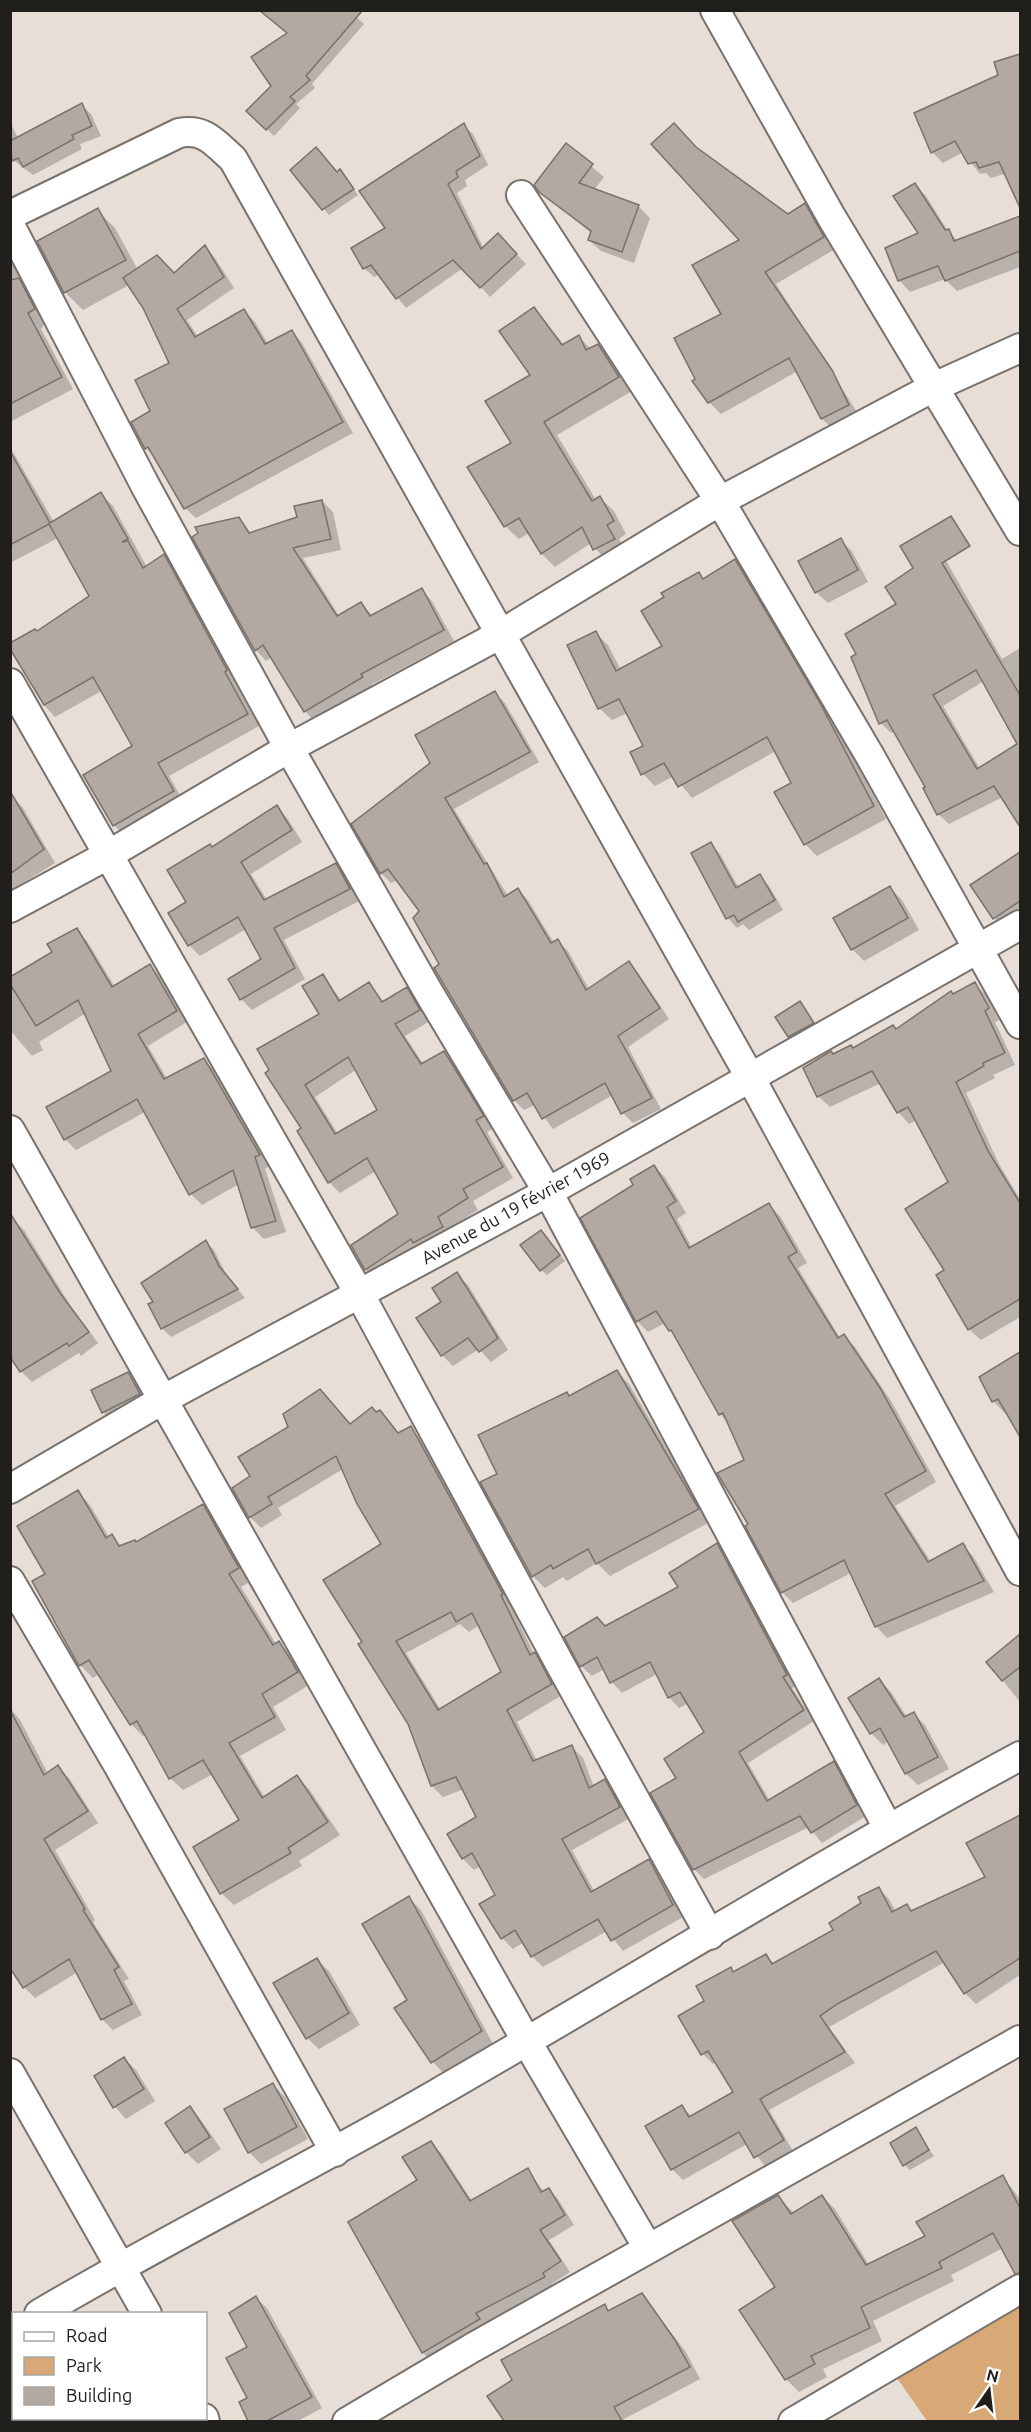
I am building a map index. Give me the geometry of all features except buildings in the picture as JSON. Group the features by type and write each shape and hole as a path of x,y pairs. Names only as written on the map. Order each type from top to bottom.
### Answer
{"street":[{"path":"715,10 832,218 1020,531"},
{"path":"10,215 179,133 193,130 208,136 233,159 750,1077 1020,1571"},
{"path":"521,195 720,501 870,756 1020,1024"},
{"path":"10,225 146,487 289,748 429,993 548,1192 888,1828"},
{"path":"10,908 108,855 289,748 501,634 720,501 934,387 1020,348"},
{"path":"10,683 359,1293 710,1935"},
{"name":"Avenue du 19 février 1969","path":"10,1489 164,1399 548,1192 1020,925"},
{"path":"10,1130 527,2042 648,2248"},
{"path":"10,1581 123,1775 335,2152"},
{"path":"41,2312 122,2265 335,2152 710,1935 888,1828 1020,1756"},
{"path":"347,2421 648,2248 1020,2040"},
{"path":"10,2073 122,2265 146,2312"},
{"path":"793,2421 1020,2289"}],"green space":[{"path":"1020,2301 1020,2421 927,2421 890,2368"}]}
